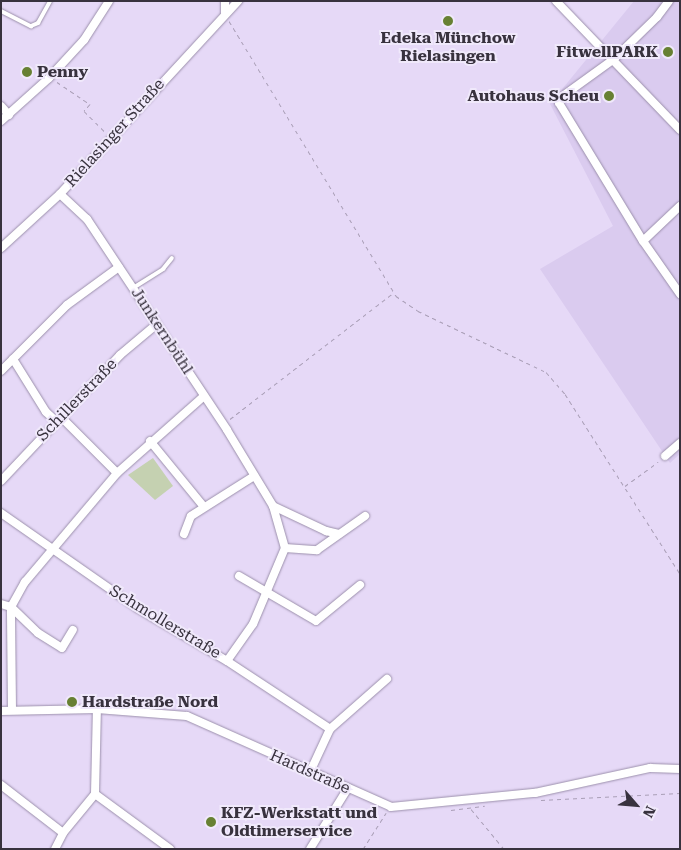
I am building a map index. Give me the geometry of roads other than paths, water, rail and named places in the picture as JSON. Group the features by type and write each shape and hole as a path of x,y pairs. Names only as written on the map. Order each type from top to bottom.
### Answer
{"street":[{"path":"1,121 51,76 84,40 109,1"},
{"path":"225,1 225,14"},
{"name":"Rielasinger Straße","path":"1,248 60,194 238,1"},
{"path":"556,1 614,58 680,130"},
{"path":"669,1 657,18 614,58 575,85 560,98 558,103 643,241 680,294"},
{"path":"1,106 9,115"},
{"name":"Junkernbühl","path":"60,194 87,219 223,424 273,506 285,548"},
{"path":"643,241 680,206"},
{"path":"1,371 67,305 119,267"},
{"name":"Schillerstraße","path":"1,481 120,355 157,324"},
{"path":"13,359 29,389 117,472"},
{"path":"12,710 11,607 25,582 117,472 150,441 204,396"},
{"path":"150,441 204,507"},
{"path":"665,456 680,443"},
{"path":"184,534 191,516 254,476"},
{"path":"273,506 326,531 339,534"},
{"name":"Schmollerstraße","path":"1,513 137,608 227,660 330,729"},
{"path":"227,660 253,624 285,548 317,550 365,516"},
{"path":"240,576 316,621 360,585"},
{"path":"1,604 11,607 38,633 64,649 73,630"},
{"path":"310,772 330,729 387,679"},
{"path":"55,849 63,834 95,794 97,710"},
{"name":"Hardstraße","path":"1,711 97,710 188,716 390,807 535,793 650,768 680,769"},
{"path":"1,785 63,834"},
{"path":"310,849 348,788"},
{"path":"95,794 170,849"}],"lane":[{"path":"1,11 32,26 38,23 50,1"},
{"path":"133,288 163,269 172,258"}],"place":[{"name":"Edeka Münchow Rielasingen","path":"448,21"},
{"name":"FitwellPARK","path":"668,52"},
{"name":"Penny","path":"27,72"},
{"name":"Autohaus Scheu","path":"609,96"},
{"name":"Hardstraße Nord","path":"72,702"},
{"name":"KFZ-Werkstatt und Oldtimerservice","path":"211,822"}]}
